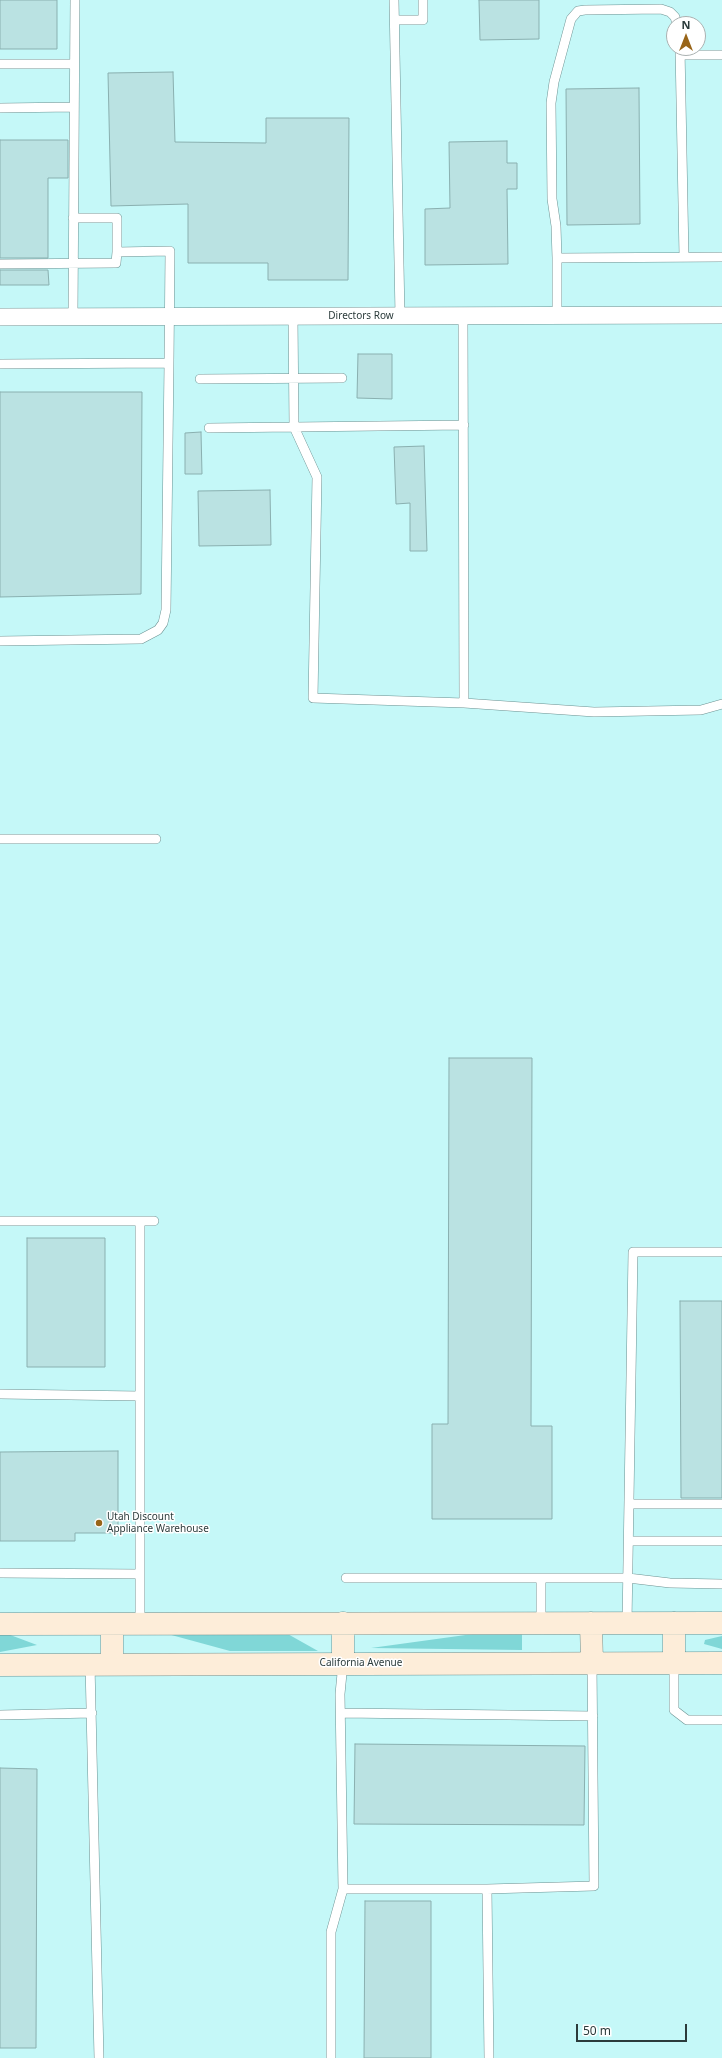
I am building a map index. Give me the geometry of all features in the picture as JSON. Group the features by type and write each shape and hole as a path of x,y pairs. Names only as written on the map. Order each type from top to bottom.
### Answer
{"main road":[{"path":"591,1623 592,1663"},
{"path":"674,1623 674,1663"},
{"path":"0,1624 722,1623"},
{"path":"112,1624 112,1664"},
{"path":"342,1664 343,1624"},
{"name":"California Avenue","path":"0,1664 722,1663"}],"street":[{"name":"Directors Row","path":"0,317 722,315"}],"lane":[{"path":"73,317 75,0"},
{"path":"394,0 400,316"},
{"path":"395,20 423,20 423,0"},
{"path":"557,316 556,226 552,199 551,103 554,82 571,19 578,11 585,10 661,9 670,12 674,16"},
{"path":"706,54 722,55"},
{"path":"680,56 684,257"},
{"path":"0,64 74,64"},
{"path":"0,108 74,107"},
{"path":"0,264 116,263 117,218 73,218"},
{"path":"0,641 141,639 158,630 163,622 166,610 170,251 117,252"},
{"path":"557,258 722,257"},
{"path":"294,316 294,427 317,477 313,698 464,703 594,712 701,710 722,704"},
{"path":"463,316 464,703"},
{"path":"0,364 169,363"},
{"path":"200,379 342,378"},
{"path":"209,428 464,425"},
{"path":"0,839 156,839"},
{"path":"0,1221 154,1221"},
{"path":"140,1221 140,1624"},
{"path":"627,1623 633,1252 722,1252"},
{"path":"0,1394 140,1396"},
{"path":"629,1504 722,1504"},
{"path":"629,1541 722,1541"},
{"path":"0,1573 140,1574"},
{"path":"346,1578 628,1578 670,1583 722,1584"},
{"path":"541,1578 541,1623"},
{"path":"343,1889 487,1889 594,1886 592,1663"},
{"path":"674,1663 674,1710 687,1720 722,1720"},
{"path":"90,1664 99,2058"},
{"path":"332,2058 331,1932 343,1889 341,1713 342,1664"},
{"path":"0,1715 92,1713"},
{"path":"341,1713 592,1716"},
{"path":"487,1889 489,2058"}],"shaded area":[{"path":"0,0 722,0 722,2058 0,2058"},
{"path":"0,1633 5,1633 37,1645 0,1652"},
{"path":"164,1633 286,1633 318,1651 230,1651"},
{"path":"480,1633 522,1633 522,1650 371,1648"},
{"path":"722,1636 722,1649 704,1644 705,1640"}],"building":[{"path":"0,0 57,0 57,49 0,49"},
{"path":"479,0 539,0 539,39 480,40"},
{"path":"173,72 175,142 266,143 266,118 349,118 348,280 268,280 268,263 188,263 188,204 111,206 108,73"},
{"path":"639,88 640,224 567,225 566,89"},
{"path":"0,140 68,140 68,178 48,178 48,258 0,258"},
{"path":"507,141 507,163 517,163 517,189 507,189 508,264 425,265 425,209 450,208 449,142"},
{"path":"0,270 48,270 49,285 0,285"},
{"path":"358,354 392,354 392,399 357,398"},
{"path":"0,392 142,392 141,594 0,597"},
{"path":"201,432 202,474 185,474 185,433"},
{"path":"424,446 427,551 410,551 410,503 396,504 394,447"},
{"path":"270,490 271,545 199,546 198,491"},
{"path":"449,1058 532,1058 531,1426 552,1426 552,1519 432,1519 432,1424 448,1424"},
{"path":"27,1238 105,1238 105,1367 27,1367"},
{"path":"680,1301 722,1301 722,1498 681,1498"},
{"path":"118,1451 118,1533 75,1533 75,1541 0,1541 0,1452"},
{"path":"355,1744 585,1746 584,1825 354,1824"},
{"path":"0,1768 37,1769 36,2048 0,2048"},
{"path":"365,1901 431,1901 431,2058 364,2058"}],"place":[{"name":"Utah Discount Appliance Warehouse","path":"99,1523"}]}
